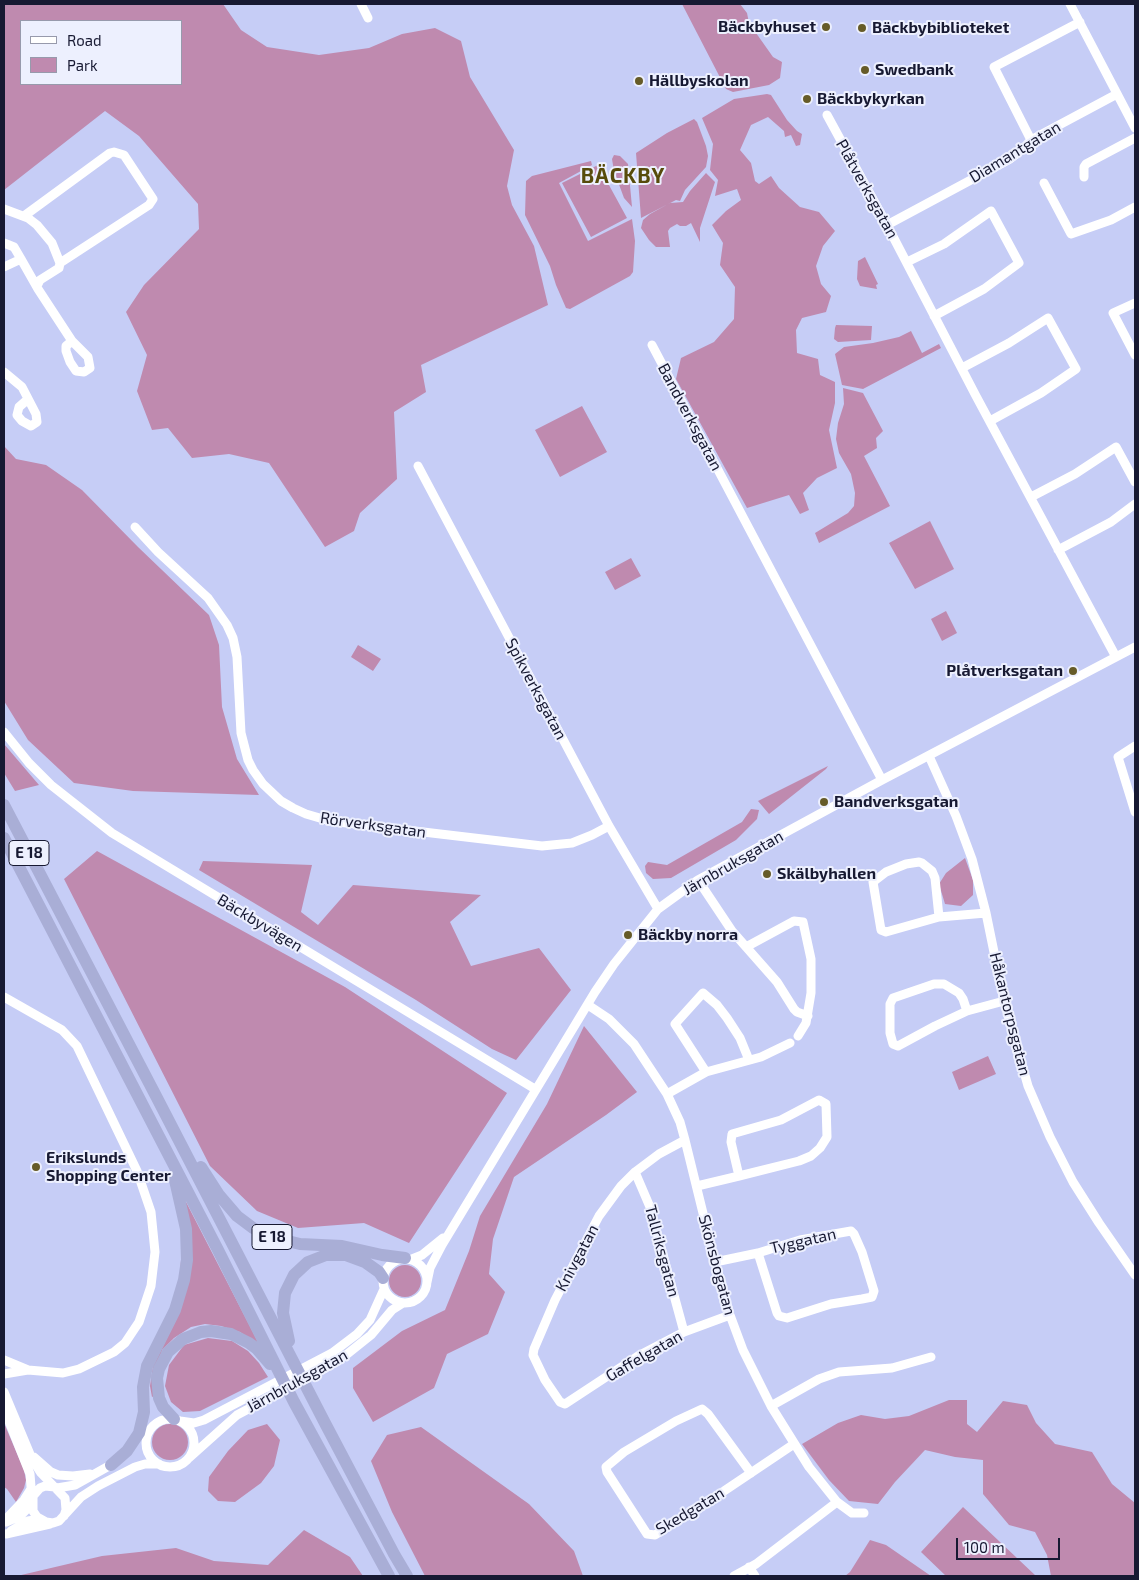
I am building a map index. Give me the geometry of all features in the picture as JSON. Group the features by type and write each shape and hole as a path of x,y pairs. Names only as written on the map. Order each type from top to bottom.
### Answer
{"highway":[{"name":"E 18","path":"4,805 389,1546 407,1576"},
{"name":"E 18","path":"4,838 294,1402 389,1576"},
{"name":"E 18","path":"180,1142 189,1147 230,1209 262,1233 290,1243 342,1246 408,1259"},
{"name":"E 18","path":"147,1436 152,1417 148,1398 147,1377 152,1356 175,1310 186,1270 186,1229 183,1209 174,1179 173,1164"},
{"name":"E 18","path":"293,1361 293,1352 284,1323 284,1303 289,1284 300,1268 317,1258 346,1254 365,1262 379,1272 384,1283"},
{"name":"E 18","path":"177,1420 163,1407 159,1398 157,1378 159,1369 174,1344 201,1332 226,1333 249,1343 267,1360 288,1398 294,1402"},
{"path":"111,1465 127,1451 139,1433 144,1412 144,1376 152,1356"}],"street":[{"path":"361,4 368,18"},
{"path":"1071,6 1135,128"},
{"path":"1031,140 994,67 1080,22"},
{"name":"Diamantgatan","path":"887,225 1010,159 1031,140 1117,94"},
{"name":"Plåtverksgatan","path":"826,115 907,262 1116,657"},
{"path":"1084,177 1084,167 1086,164 1135,138"},
{"path":"24,216 110,153 118,152 124,155 152,196 152,202 84,249 60,263"},
{"path":"1044,183 1071,234 1111,220 1135,207"},
{"path":"4,209 24,216 43,231 52,243 60,263 59,268 40,280 37,286"},
{"path":"907,262 944,244 991,211 1016,257 1019,263 984,289 934,316"},
{"path":"4,243 14,248 72,341"},
{"path":"4,267 21,259"},
{"path":"1135,304 1113,313 1135,355"},
{"path":"962,368 1010,343 1048,318 1076,369 1041,393 990,421"},
{"name":"Bandverksgatan","path":"652,345 882,780"},
{"path":"4,372 22,387 27,400"},
{"path":"1031,498 1075,474 1116,446 1135,482"},
{"name":"Spikverksgatan","path":"418,466 609,826 658,909"},
{"path":"1058,550 1111,522 1135,504"},
{"name":"Rörverksgatan","path":"135,527 158,552 208,598 224,620 233,638 237,657 241,733 248,760 263,784 293,808 318,818 338,822 542,846 572,843 592,836 609,826"},
{"name":"Järnbruksgatan","path":"427,1282 432,1264 535,1090 614,964 658,909 698,880 882,780 1135,647"},
{"name":"Bäckbyvägen","path":"4,732 29,763 51,785 112,833 535,1090"},
{"path":"1135,746 1118,757 1135,812"},
{"name":"Håkantorpsgatan","path":"929,756 965,839 986,913 1004,1001 1028,1086 1050,1137 1073,1182 1135,1275"},
{"path":"939,916 935,878 928,866 919,862 906,864 886,872 873,882 881,930 886,932 939,916 986,913"},
{"path":"698,880 732,931 777,982 794,1009 808,1016"},
{"path":"746,946 794,921 804,922 812,970 811,993 806,1023 798,1036"},
{"path":"968,1011 959,993 944,984 934,984 893,998 890,1004 890,1033 893,1044 898,1046 968,1011 1004,1001"},
{"path":"706,1072 676,1024 703,993 717,1005 727,1018 740,1038 750,1060"},
{"path":"4,997 62,1030 77,1046 137,1171 151,1212 155,1244 154,1267 146,1304 132,1334 125,1344 114,1352 71,1371 56,1373 28,1370 4,1374"},
{"name":"Skönsbogatan","path":"588,1005 609,1019 634,1044 667,1094 680,1122 730,1315 743,1350 772,1406 809,1467 837,1502 852,1513 864,1513"},
{"path":"667,1094 706,1072 760,1057 790,1042"},
{"path":"697,1186 739,1176 798,1161 811,1156 820,1148 827,1137 826,1104 819,1100 782,1120 732,1134 731,1142 739,1176"},
{"name":"Knivgatan","path":"562,1403 545,1380 533,1355 555,1300 599,1216 621,1186 635,1172 659,1154 685,1140"},
{"name":"Tallriksgatan","path":"635,1172 650,1207 684,1332"},
{"name":"Järnbruksgatan","path":"408,1259 422,1255 435,1246 458,1219"},
{"name":"Tyggatan","path":"715,1262 758,1253 800,1240 851,1231 862,1252 874,1291 871,1297 831,1304 787,1318 779,1316 758,1253"},
{"name":"Håkantorpsgatan","path":"1125,1258 1135,1264"},
{"path":"408,1259 418,1263 424,1269 427,1282 422,1295 410,1303 403,1303 391,1298 384,1283 387,1267 392,1263 408,1259"},
{"name":"Järnbruksgatan","path":"177,1420 190,1423 199,1422 316,1362 341,1347 364,1328 375,1311 384,1283"},
{"name":"Järnbruksgatan","path":"189,1458 228,1422 346,1355 363,1342 392,1310 403,1303"},
{"name":"Gaffelgatan","path":"562,1403 565,1404 570,1401 638,1356 684,1332 730,1315"},
{"path":"772,1406 819,1380 839,1372 892,1368 931,1357"},
{"path":"4,1360 28,1370"},
{"path":"4,1392 30,1454 41,1473 56,1487 66,1501 64,1516"},
{"path":"4,1409 30,1474 33,1511 40,1520"},
{"name":"Skedgatan","path":"751,1473 708,1414 702,1409 676,1420 624,1452 606,1468 647,1534 650,1535 660,1532 751,1473 794,1444"},
{"path":"4,1522 20,1516 32,1502 40,1488 75,1485 129,1455 158,1422 177,1420 190,1430 194,1439 194,1447 189,1458 177,1466 145,1464 135,1467 98,1486 81,1498 59,1521 5,1534"},
{"path":"147,1436 148,1452 159,1464"},
{"path":"30,1454 51,1472 58,1475 92,1474"},
{"path":"4,1522 24,1500 32,1484"},
{"path":"734,1576 749,1568 837,1502"},
{"path":"5,1534 24,1522 40,1520 53,1523"},
{"path":"749,1568 755,1576"}],"green space":[{"path":"4,4 223,4 241,30 267,47 319,55 369,48 402,34 435,28 461,41 470,77 514,150 507,186 512,205 534,246 548,305 421,365 426,392 394,412 397,479 360,513 354,531 325,547 269,463 229,454 192,458 168,428 152,430 137,391 147,355 126,312 144,285 199,229 198,204 139,136 105,111 4,190"},
{"path":"682,4 740,4 747,13 749,23 773,57 782,62 780,78 769,85 733,92 726,89"},
{"path":"771,95 787,120 802,134 800,145 796,146 791,135 785,137 784,131 768,117 751,125 740,150 751,163 755,181 759,184 771,176 779,188 800,207 819,212 835,231 823,246 816,266 821,284 831,296 826,312 802,318 796,330 797,353 818,359 820,375 835,382 835,403 829,430 837,468 817,478 803,493 809,510 800,514 789,495 747,508 676,379 681,358 714,342 734,319 735,287 720,265 723,243 712,225 741,200 737,189 715,196 718,180 710,170 713,144 702,118 734,99"},
{"path":"694,119 697,122 706,146 708,156 706,167 685,190 680,201 676,200 641,218 636,153 667,133"},
{"path":"614,155 620,156 628,164 632,207 624,198 614,171 612,159"},
{"path":"591,161 592,165 559,183 588,241 632,219 635,241 633,272 630,276 570,309 566,308 550,266 525,215 526,181 532,176"},
{"path":"598,165 627,218 591,237 562,183"},
{"path":"706,173 715,182 700,228 700,242 691,223 686,226 677,224 668,231 670,247 656,247 641,228 643,220 670,203 683,202"},
{"path":"865,257 878,284 876,285 877,289 860,286 857,279 858,261"},
{"path":"836,325 872,326 871,340 838,342 834,339"},
{"path":"911,331 922,353 939,344 941,348 863,389 842,385 835,354 844,347 899,337"},
{"path":"843,388 863,393 883,431 876,438 877,448 864,456 890,506 819,543 815,533 848,513 854,506 855,493 851,474 839,453 836,439 838,423 844,404"},
{"path":"582,406 607,452 560,477 535,430"},
{"path":"4,446 16,459 46,465 82,490 209,615 219,645 222,707 237,759 259,795 133,791 74,783 28,740 4,701"},
{"path":"930,521 954,569 915,589 889,543"},
{"path":"631,558 641,576 615,590 605,572"},
{"path":"946,611 957,633 942,641 931,619"},
{"path":"358,645 381,659 373,671 351,657"},
{"path":"4,744 39,785 15,791 4,773"},
{"path":"828,766 769,814 758,801"},
{"path":"751,809 759,810 757,819 736,840 671,878 653,879 646,873 645,866 648,862 667,865 742,822"},
{"path":"97,851 345,987 507,1093 409,1243 364,1223 298,1228 257,1211 210,1166 64,879"},
{"path":"965,858 973,880 973,895 961,906 945,904 939,884 946,873"},
{"path":"203,861 312,865 301,912 318,925 353,885 481,895 450,922 471,966 539,948 571,990 516,1060 492,1049 416,1000 199,870"},
{"path":"584,1026 637,1092 514,1177 493,1239 489,1274 505,1292 488,1334 447,1354 434,1388 373,1422 353,1388 353,1368 402,1331 445,1310 469,1251 480,1216 547,1104"},
{"path":"988,1056 996,1074 959,1090 952,1072"},
{"path":"185,1202 260,1346 240,1332 221,1326 205,1324 191,1327 174,1338 162,1350 154,1396 152,1397 150,1386 153,1366 177,1318"},
{"path":"405,1265 411,1266 416,1270 420,1275 420,1287 416,1292 411,1296 405,1297 399,1296 394,1292 390,1287 389,1281 390,1275 394,1270 399,1266"},
{"path":"208,1338 232,1341 248,1351 268,1377 200,1411 183,1412 171,1402 165,1386 169,1365 184,1345"},
{"path":"949,1400 967,1400 967,1424 977,1432 1003,1401 1027,1405 1036,1423 1055,1444 1092,1452 1112,1484 1135,1503 1135,1576 1051,1576 1047,1555 1035,1532 1009,1525 983,1494 983,1460 955,1457 925,1450 895,1482 878,1504 849,1501 829,1480 802,1444 838,1423 861,1415 885,1419 909,1416"},
{"path":"4,1423 24,1470 26,1480 16,1502 4,1487"},
{"path":"170,1424 182,1430 188,1442 182,1454 170,1460 158,1454 152,1442 158,1430"},
{"path":"267,1424 280,1440 274,1466 261,1483 235,1502 218,1501 208,1491 209,1477 228,1451 248,1430"},
{"path":"421,1427 529,1504 574,1551 583,1576 425,1576 392,1512 371,1461 387,1435"},
{"path":"963,1507 1036,1576 946,1576 921,1552"},
{"path":"304,1530 350,1557 363,1576 17,1576 102,1556 176,1548 214,1561 268,1565"},
{"path":"870,1540 886,1545 931,1576 845,1576 850,1572"}],"place":[{"name":"Bäckbyhuset","path":"826,27"},
{"name":"Bäckbybiblioteket","path":"862,28"},
{"name":"Swedbank","path":"865,70"},
{"name":"Hällbyskolan","path":"639,81"},
{"name":"Bäckbykyrkan","path":"807,99"},
{"name":"Plåtverksgatan","path":"1073,671"},
{"name":"Bandverksgatan","path":"824,802"},
{"name":"Skälbyhallen","path":"767,874"},
{"name":"Bäckby norra","path":"628,935"},
{"name":"Erikslunds Shopping Center","path":"36,1167"}],"district":[{"name":"BÄCKBY","path":"623,176"}]}
